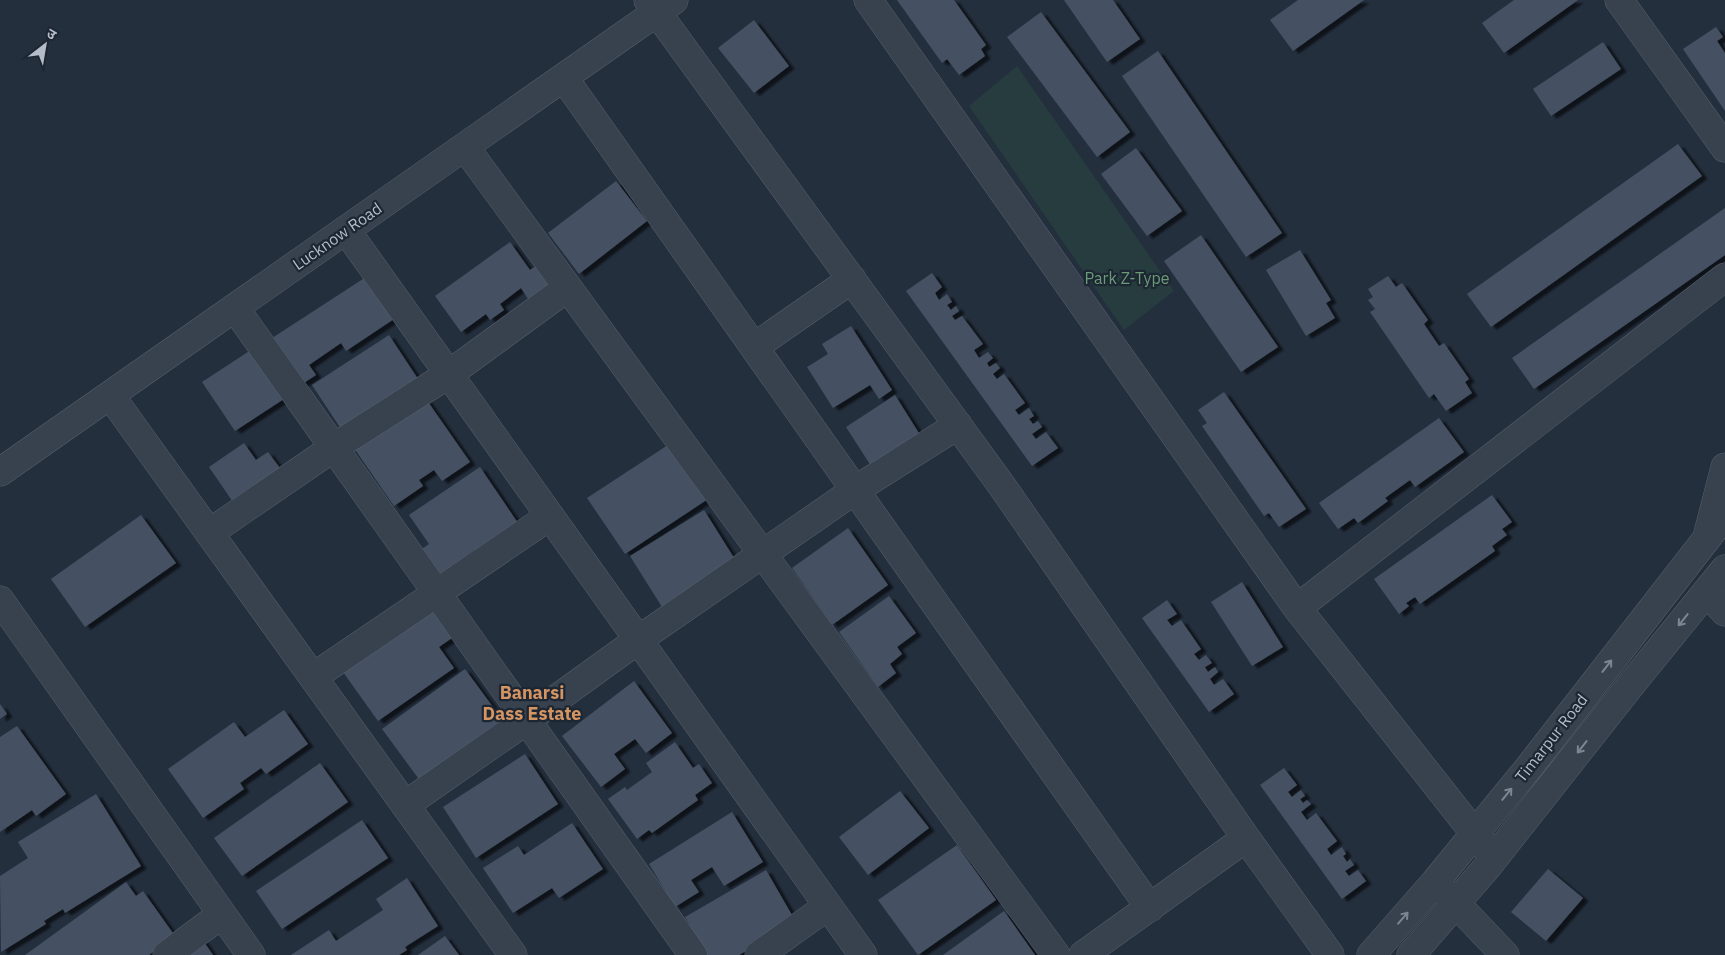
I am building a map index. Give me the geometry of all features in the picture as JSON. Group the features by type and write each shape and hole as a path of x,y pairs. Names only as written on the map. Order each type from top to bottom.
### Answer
{"street":[{"path":"868,0 1297,608 1494,858"},
{"path":"1627,3 1725,148"},
{"path":"660,4 852,279 1002,486 1246,838 1330,955"},
{"name":"Lucknow Road","path":"0,472 564,78 660,4"},
{"path":"564,78 1150,908"},
{"path":"465,147 1056,955"},
{"path":"346,230 863,955"},
{"path":"1297,608 1725,277"},
{"path":"754,347 852,279"},
{"path":"210,533 334,448 448,374 568,288"},
{"path":"235,308 694,955"},
{"path":"110,395 513,955"},
{"path":"405,805 638,640 855,490 958,426"},
{"path":"1707,537 1725,467"},
{"name":"Timarpur Road","path":"1371,955 1435,882 1530,766 1725,515"},
{"path":"313,677 550,516"},
{"name":"Timarpur Road","path":"1411,955 1457,904 1725,569"},
{"path":"1706,592 1725,612"},
{"path":"0,600 251,955"},
{"path":"1083,955 1246,838"},
{"path":"1435,882 1505,955"},
{"path":"759,955 828,906"},
{"path":"167,955 222,914"}],"green space":[{"name":"Park Z-Type","path":"1017,66 1174,291 1124,330 969,106"}],"building":[{"path":"897,0 954,0 986,45 981,49 985,56 959,75 947,59 942,63"},
{"path":"1064,0 1113,0 1140,39 1107,62"},
{"path":"1298,0 1364,0 1293,51 1270,20"},
{"path":"1514,0 1578,0 1504,53 1482,23"},
{"path":"1041,12 1130,132 1097,157 1007,37"},
{"path":"754,20 789,66 754,93 718,48"},
{"path":"1716,27 1723,37 1717,41 1725,53 1725,111 1683,49"},
{"path":"1603,42 1621,69 1551,116 1533,89"},
{"path":"1158,51 1282,233 1246,257 1122,76"},
{"path":"1678,144 1702,176 1491,327 1467,294"},
{"path":"1136,148 1182,211 1147,236 1101,174"},
{"path":"616,181 647,221 579,274 548,233"},
{"path":"1725,208 1725,255 1534,389 1512,358"},
{"path":"1201,235 1278,347 1241,372 1164,261"},
{"path":"510,242 530,270 537,265 550,283 528,299 521,288 500,304 504,310 490,320 486,314 461,332 435,296"},
{"path":"1300,250 1331,300 1326,303 1335,318 1306,336 1266,270"},
{"path":"932,273 942,287 935,293 939,300 947,294 952,302 947,305 951,310 956,306 959,311 952,316 955,320 962,316 983,344 974,350 979,358 988,352 993,358 987,363 989,367 996,363 1000,368 993,374 997,379 1004,374 1025,403 1015,410 1019,415 1029,408 1034,416 1029,419 1033,424 1038,421 1042,427 1032,434 1036,439 1046,432 1058,448 1032,466 906,291"},
{"path":"1388,276 1396,287 1402,283 1428,320 1424,324 1439,346 1444,343 1469,379 1465,382 1472,393 1446,411 1434,394 1429,398 1370,312 1375,309 1368,300 1373,297 1368,289"},
{"path":"366,277 394,319 346,351 341,343 309,365 316,375 296,388 266,342"},
{"path":"851,326 892,390 879,399 870,385 833,408 807,367 828,354 822,344"},
{"path":"389,335 422,385 345,435 312,385"},
{"path":"254,348 287,397 235,431 202,382"},
{"path":"1224,392 1306,509 1279,527 1269,513 1264,516 1202,426 1207,423 1198,410"},
{"path":"895,395 922,438 873,469 846,427"},
{"path":"426,399 470,462 442,481 434,470 419,480 423,486 394,506 354,448"},
{"path":"1439,418 1464,452 1415,487 1410,480 1385,498 1388,501 1358,523 1354,518 1338,529 1319,503"},
{"path":"244,443 256,460 268,452 283,472 235,505 209,467"},
{"path":"671,443 708,499 625,554 587,498"},
{"path":"480,467 518,523 479,557 474,550 463,558 468,566 435,587 413,555 429,544 409,515"},
{"path":"1492,495 1512,522 1502,529 1507,535 1492,546 1495,551 1420,604 1415,597 1406,603 1409,606 1399,614 1374,579"},
{"path":"704,510 736,561 662,607 630,556"},
{"path":"141,515 176,563 85,627 51,579"},
{"path":"848,528 888,585 832,625 792,568"},
{"path":"1242,582 1283,647 1252,666 1211,602"},
{"path":"889,596 916,633 897,647 902,654 890,664 896,673 878,687 839,632"},
{"path":"1167,600 1177,614 1167,620 1172,626 1181,620 1201,649 1194,654 1199,660 1206,655 1212,663 1205,667 1208,672 1215,667 1218,672 1210,679 1214,685 1223,679 1234,694 1209,712 1142,618"},
{"path":"432,609 452,638 439,647 454,668 378,721 343,672"},
{"path":"465,669 507,726 424,786 382,729"},
{"path":"634,681 672,733 646,753 635,739 614,754 625,769 601,787 562,736"},
{"path":"0,704 7,714 0,719"},
{"path":"284,710 308,744 266,774 261,768 240,783 244,789 203,818 168,769 234,722 245,737"},
{"path":"17,726 66,794 36,816 32,810 0,832 0,737"},
{"path":"675,742 693,768 699,764 712,783 695,795 698,800 652,833 649,830 637,839 608,799 625,787 627,790 652,772 646,763"},
{"path":"525,754 558,804 476,858 443,807"},
{"path":"320,763 348,802 242,876 214,838"},
{"path":"1284,768 1297,785 1288,792 1292,797 1301,790 1305,796 1300,799 1303,803 1307,800 1311,804 1301,812 1307,820 1316,813 1337,841 1327,849 1331,855 1342,847 1346,854 1343,856 1347,862 1350,859 1354,865 1345,871 1349,876 1358,870 1366,881 1342,899 1260,785"},
{"path":"900,791 929,828 868,875 839,837"},
{"path":"96,794 141,866 65,913 63,909 44,921 46,924 1,952 0,876 28,858 18,842"},
{"path":"732,812 763,862 724,886 712,867 691,880 699,892 675,907 649,864"},
{"path":"362,820 388,858 282,929 256,891"},
{"path":"572,823 603,869 559,898 552,888 513,913 483,868 518,846 524,855"},
{"path":"957,845 996,900 918,955 878,900"},
{"path":"1548,869 1583,898 1546,941 1511,912"},
{"path":"766,870 796,922 739,955 707,955 685,917"},
{"path":"407,878 438,926 405,947 407,950 399,955 291,955 329,930 336,941 383,910 376,899"},
{"path":"126,882 136,896 143,891 175,936 149,955 25,955"},
{"path":"1004,911 1035,955 943,955"},
{"path":"200,936 213,955 174,955"},
{"path":"445,936 459,955 418,955"}],"district":[{"name":"Banarsi Dass Estate","path":"532,703"}]}
